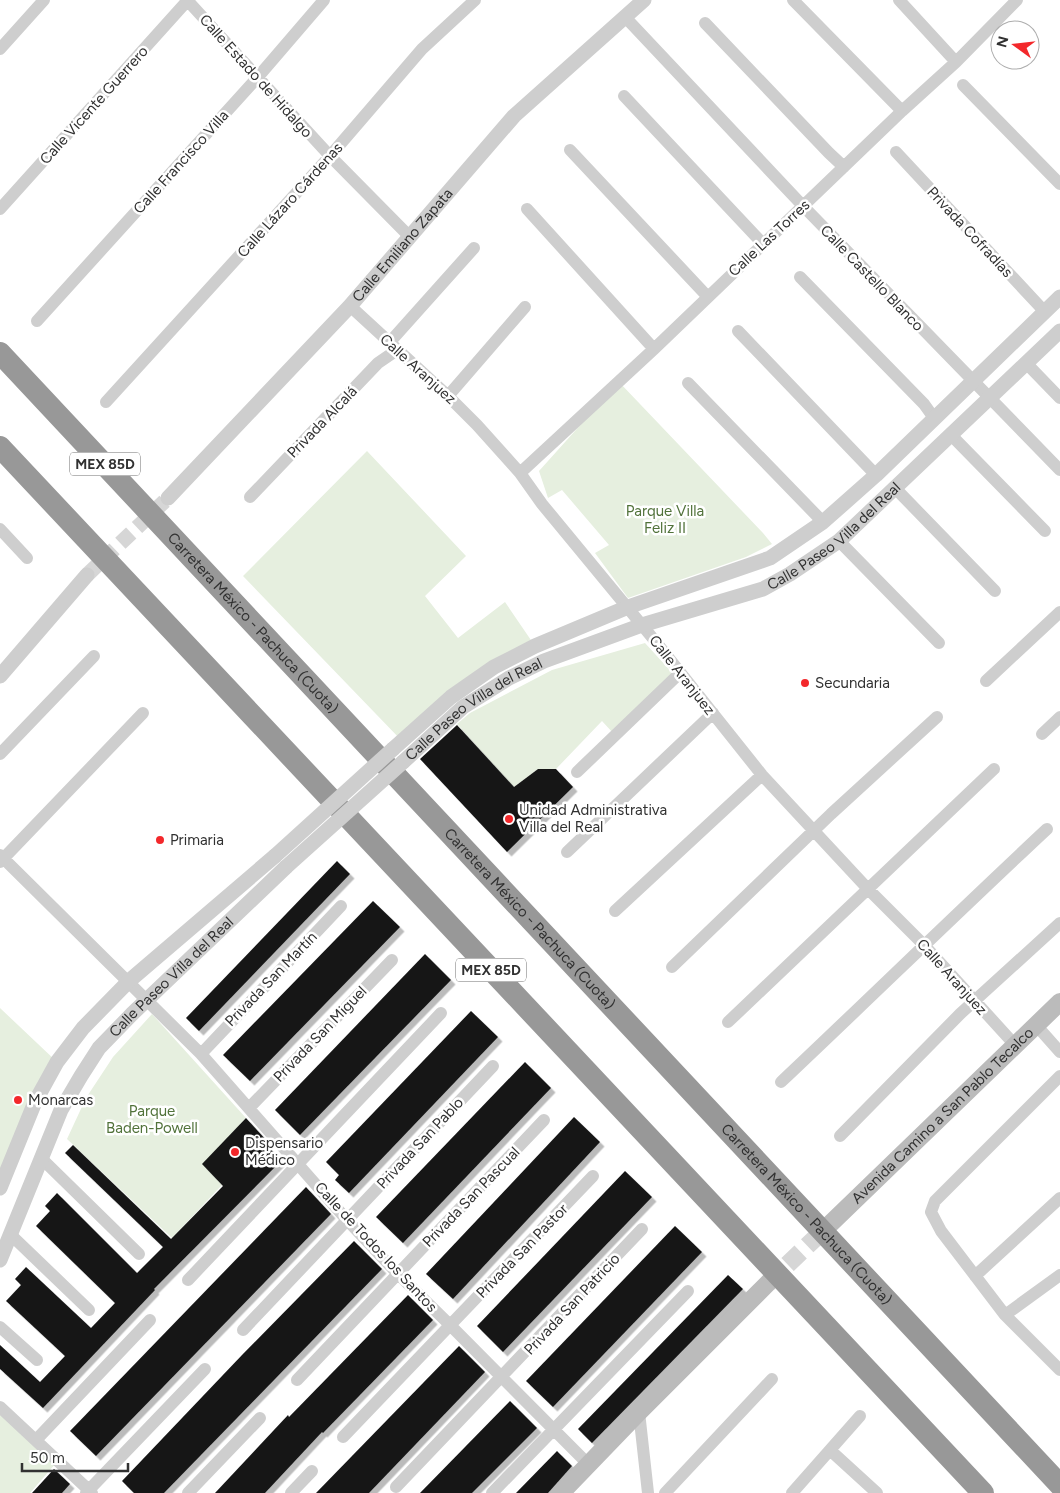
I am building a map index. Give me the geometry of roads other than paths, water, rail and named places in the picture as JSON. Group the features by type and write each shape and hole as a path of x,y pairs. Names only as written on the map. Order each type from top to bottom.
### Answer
{"highway":[{"name":"Carretera México - Pachuca (Cuota)","path":"0,353 1060,1485"},
{"name":"MEX 85D","path":"0,447 983,1493"}],"main road":[{"name":"Avenida Camino a San Pablo Tecalco","path":"826,1228 1060,1002"},
{"path":"561,1493 768,1283"}],"street":[{"path":"0,49 44,0"},
{"name":"Calle Estado de Hidalgo","path":"188,0 330,156 410,237"},
{"name":"Calle Vicente Guerrero","path":"0,209 188,0"},
{"name":"Calle Francisco Villa","path":"37,321 257,78 324,0"},
{"name":"Calle Lázaro Cárdenas","path":"106,402 330,156 422,49 475,0"},
{"name":"Calle Emiliano Zapata","path":"168,498 350,306 514,116 644,0"},
{"path":"792,0 902,111"},
{"path":"899,0 956,62"},
{"name":"Calle Las Torres","path":"520,473 654,349 707,296 956,62 1010,2"},
{"name":"Calle Castello Blanco","path":"626,18 803,206 1060,470"},
{"path":"705,23 844,167"},
{"path":"963,85 1060,184"},
{"path":"624,96 763,244"},
{"path":"570,150 707,296"},
{"name":"Privada Cofradías","path":"896,152 1045,312"},
{"path":"527,209 654,349"},
{"name":"Privada Alcalá","path":"250,497 378,363 474,248"},
{"path":"800,277 924,404 934,418"},
{"name":"Calle Paseo Villa del Real","path":"0,1260 61,1110 80,1076 99,1048 393,749 451,697 494,667 535,646 628,607 770,558 823,522 876,475 1060,297"},
{"name":"Calle Aranjuez","path":"350,306 477,425 520,473 542,504 628,607 762,775 868,889 924,945 1015,1045"},
{"path":"448,396 525,307"},
{"path":"738,331 876,475"},
{"name":"Calle Paseo Villa del Real","path":"0,1188 36,1102 57,1062 83,1028 129,981 403,762 462,707 509,678 544,661 642,625 763,589 790,574 840,541 1060,331"},
{"path":"1026,364 1060,398"},
{"path":"688,383 823,522"},
{"path":"952,435 1045,531"},
{"path":"895,488 995,591"},
{"path":"0,529 27,558"},
{"path":"840,541 939,643"},
{"path":"0,676 88,575"},
{"path":"986,681 1060,612"},
{"path":"0,754 94,656"},
{"path":"577,772 680,673"},
{"path":"1,859 143,713"},
{"path":"567,852 713,713"},
{"path":"672,967 937,717"},
{"path":"1042,734 1060,717"},
{"path":"728,1022 994,769"},
{"path":"615,911 762,775"},
{"path":"781,1082 1048,828"},
{"name":"Calle de Todos los Santos","path":"1,859 148,999 201,1054 347,1220 398,1274 588,1464"},
{"name":"Privada San Martín","path":"201,1054 341,906"},
{"path":"840,1136 974,1001 1060,922"},
{"name":"Privada San Miguel","path":"249,1108 392,960"},
{"path":"188,1280 442,1013"},
{"path":"1036,1024 1060,1052"},
{"name":"Privada San Pablo","path":"243,1330 493,1066"},
{"path":"1060,1076 935,1201 931,1212 941,1231 1005,1315 1060,1370"},
{"name":"Privada San Pascual","path":"298,1380 544,1120"},
{"path":"42,1158 139,1254"},
{"name":"Privada San Pastor","path":"343,1437 593,1176"},
{"path":"975,1276 1059,1201"},
{"name":"Privada San Patricio","path":"396,1488 642,1229"},
{"path":"11,1234 89,1310"},
{"path":"1005,1315 1060,1275"},
{"path":"492,1493 688,1291"},
{"path":"36,1440 150,1320"},
{"path":"0,1327 37,1360"},
{"path":"0,1408 89,1492 205,1369"},
{"path":"666,1493 772,1379"},
{"path":"639,1412 648,1493"},
{"path":"792,1493 860,1416"},
{"path":"188,1493 260,1418"},
{"path":"831,1451 877,1493"},
{"path":"291,1493 312,1471"}],"tunnel":[{"path":"87,575 168,498"},
{"path":"768,1283 826,1228"}],"place":[{"name":"Secundaria","path":"805,683"},
{"name":"Unidad Administrativa Villa del Real","path":"509,819"},
{"name":"Primaria","path":"160,840"},
{"name":"Monarcas","path":"18,1100"},
{"name":"Dispensario Médico","path":"235,1152"}],"park label":[{"name":"Parque Villa Feliz II","path":"665,520"},
{"name":"Parque Baden-Powell","path":"152,1120"}]}
